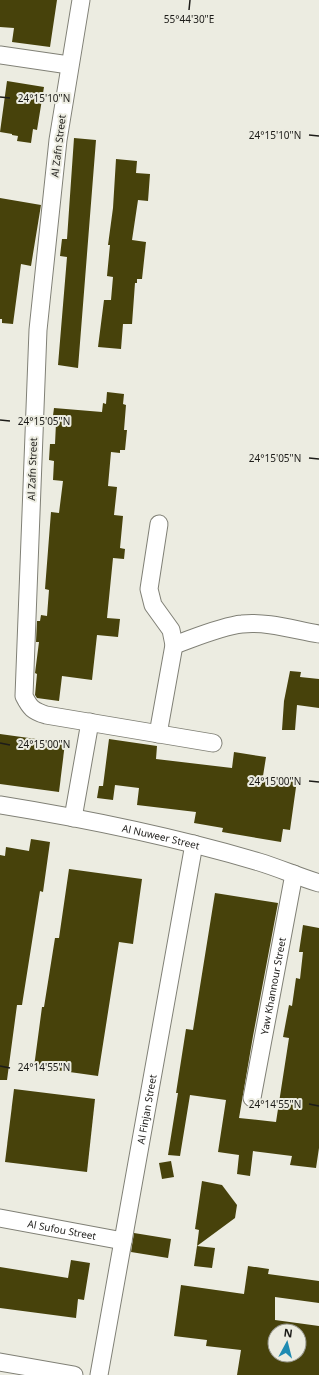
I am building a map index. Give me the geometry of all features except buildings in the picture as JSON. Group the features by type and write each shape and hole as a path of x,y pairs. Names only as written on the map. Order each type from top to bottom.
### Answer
{"street":[{"name":"Al Zafn Street","path":"81,0 69,65 58,140 38,330 23,686 24,696 28,706 36,712 46,715 213,743"},
{"path":"0,55 69,65"},
{"path":"158,734 174,645 171,630 153,605 149,589 159,524"},
{"path":"174,645 241,624 254,623 319,634"},
{"path":"73,818 90,722"},
{"name":"Al Nuweer Street","path":"0,805 73,818 194,844 260,862 319,883"},
{"name":"Al Finjan Street","path":"99,1375 194,844"},
{"name":"Yaw Khannour Street","path":"252,1098 294,874"},
{"name":"Al Sufou Street","path":"0,1218 123,1241"},
{"path":"0,1362 74,1375"}]}
